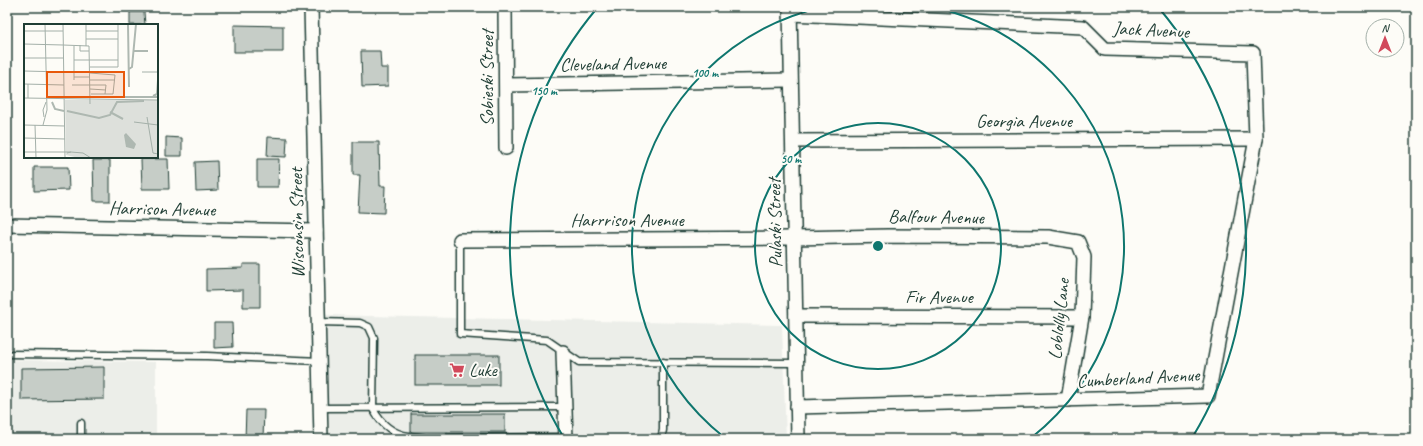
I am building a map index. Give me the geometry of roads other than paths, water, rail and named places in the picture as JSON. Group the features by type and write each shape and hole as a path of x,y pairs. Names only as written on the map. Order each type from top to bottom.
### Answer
{"street":[{"name":"Wisconsin Street","path":"311,7 320,439"},
{"name":"Sobieski Street","path":"505,7 507,85 506,148"},
{"name":"Jack Avenue","path":"790,10 1083,27 1105,49 1253,53"},
{"name":"Pulaski Street","path":"790,10 798,439"},
{"name":"Cumberland Avenue","path":"797,407 1208,396 1256,138 1253,53"},
{"name":"Cleveland Avenue","path":"507,85 791,80"},
{"name":"Georgia Avenue","path":"792,141 1256,138"},
{"name":"Harrison Avenue","path":"7,225 316,231"},
{"name":"Balfour Avenue","path":"794,238 888,236 1048,237 1078,242"},
{"name":"Harrrison Avenue","path":"460,240 794,238"},
{"name":"Loblolly Lane","path":"1068,400 1082,317 1084,257 1078,242"},
{"name":"Fir Avenue","path":"796,316 1082,317"},
{"path":"563,352 566,438"}],"lane":[{"path":"460,240 460,334 547,340 579,362 796,363"},
{"path":"318,322 360,323 369,326 374,338 373,409 378,420 389,430 408,436 428,439 566,438"},
{"path":"7,354 207,356 319,361"},
{"path":"661,439 663,362"},
{"path":"320,408 373,409 565,407"},
{"path":"81,423 81,439"}],"place":[{"name":"Luke","path":"457,370"}]}
